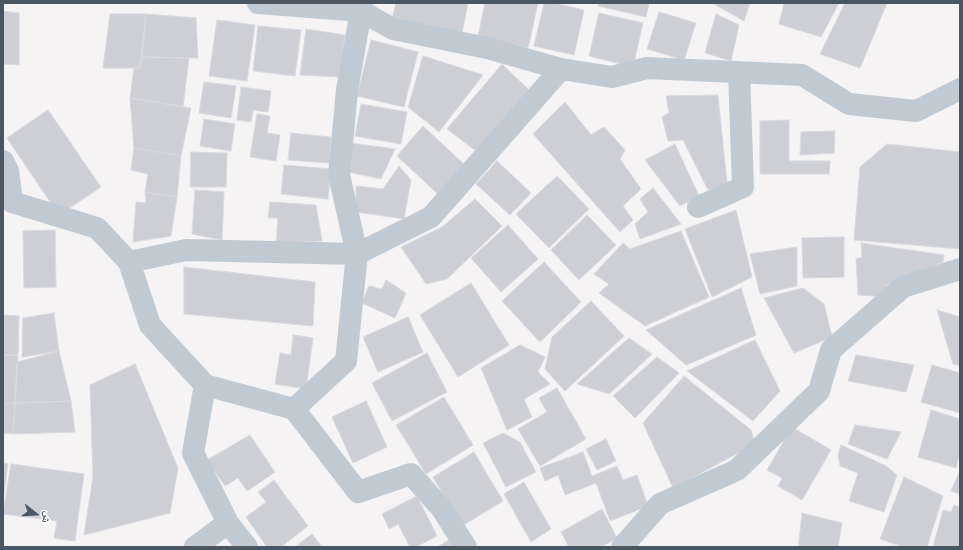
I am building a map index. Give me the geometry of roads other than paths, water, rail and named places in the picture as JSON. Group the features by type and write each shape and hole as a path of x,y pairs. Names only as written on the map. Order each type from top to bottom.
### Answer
{"street":[{"path":"258,3 362,7 393,29 487,48 561,69 612,77 647,68 802,75 849,104 916,111 960,89"},
{"path":"294,408 346,361 357,254 339,175 347,90 362,7"},
{"path":"129,262 186,250 357,254 431,217 561,69"},
{"path":"698,207 742,187 739,72"},
{"path":"3,161 8,171 8,204 96,228 129,262 150,325 205,385 294,408 358,492 411,474 442,509 466,547"},
{"path":"622,547 660,504 737,470 819,391 831,350 903,287 960,269"},
{"path":"205,385 193,453 228,523 247,547"},
{"path":"195,547 228,523"}]}
